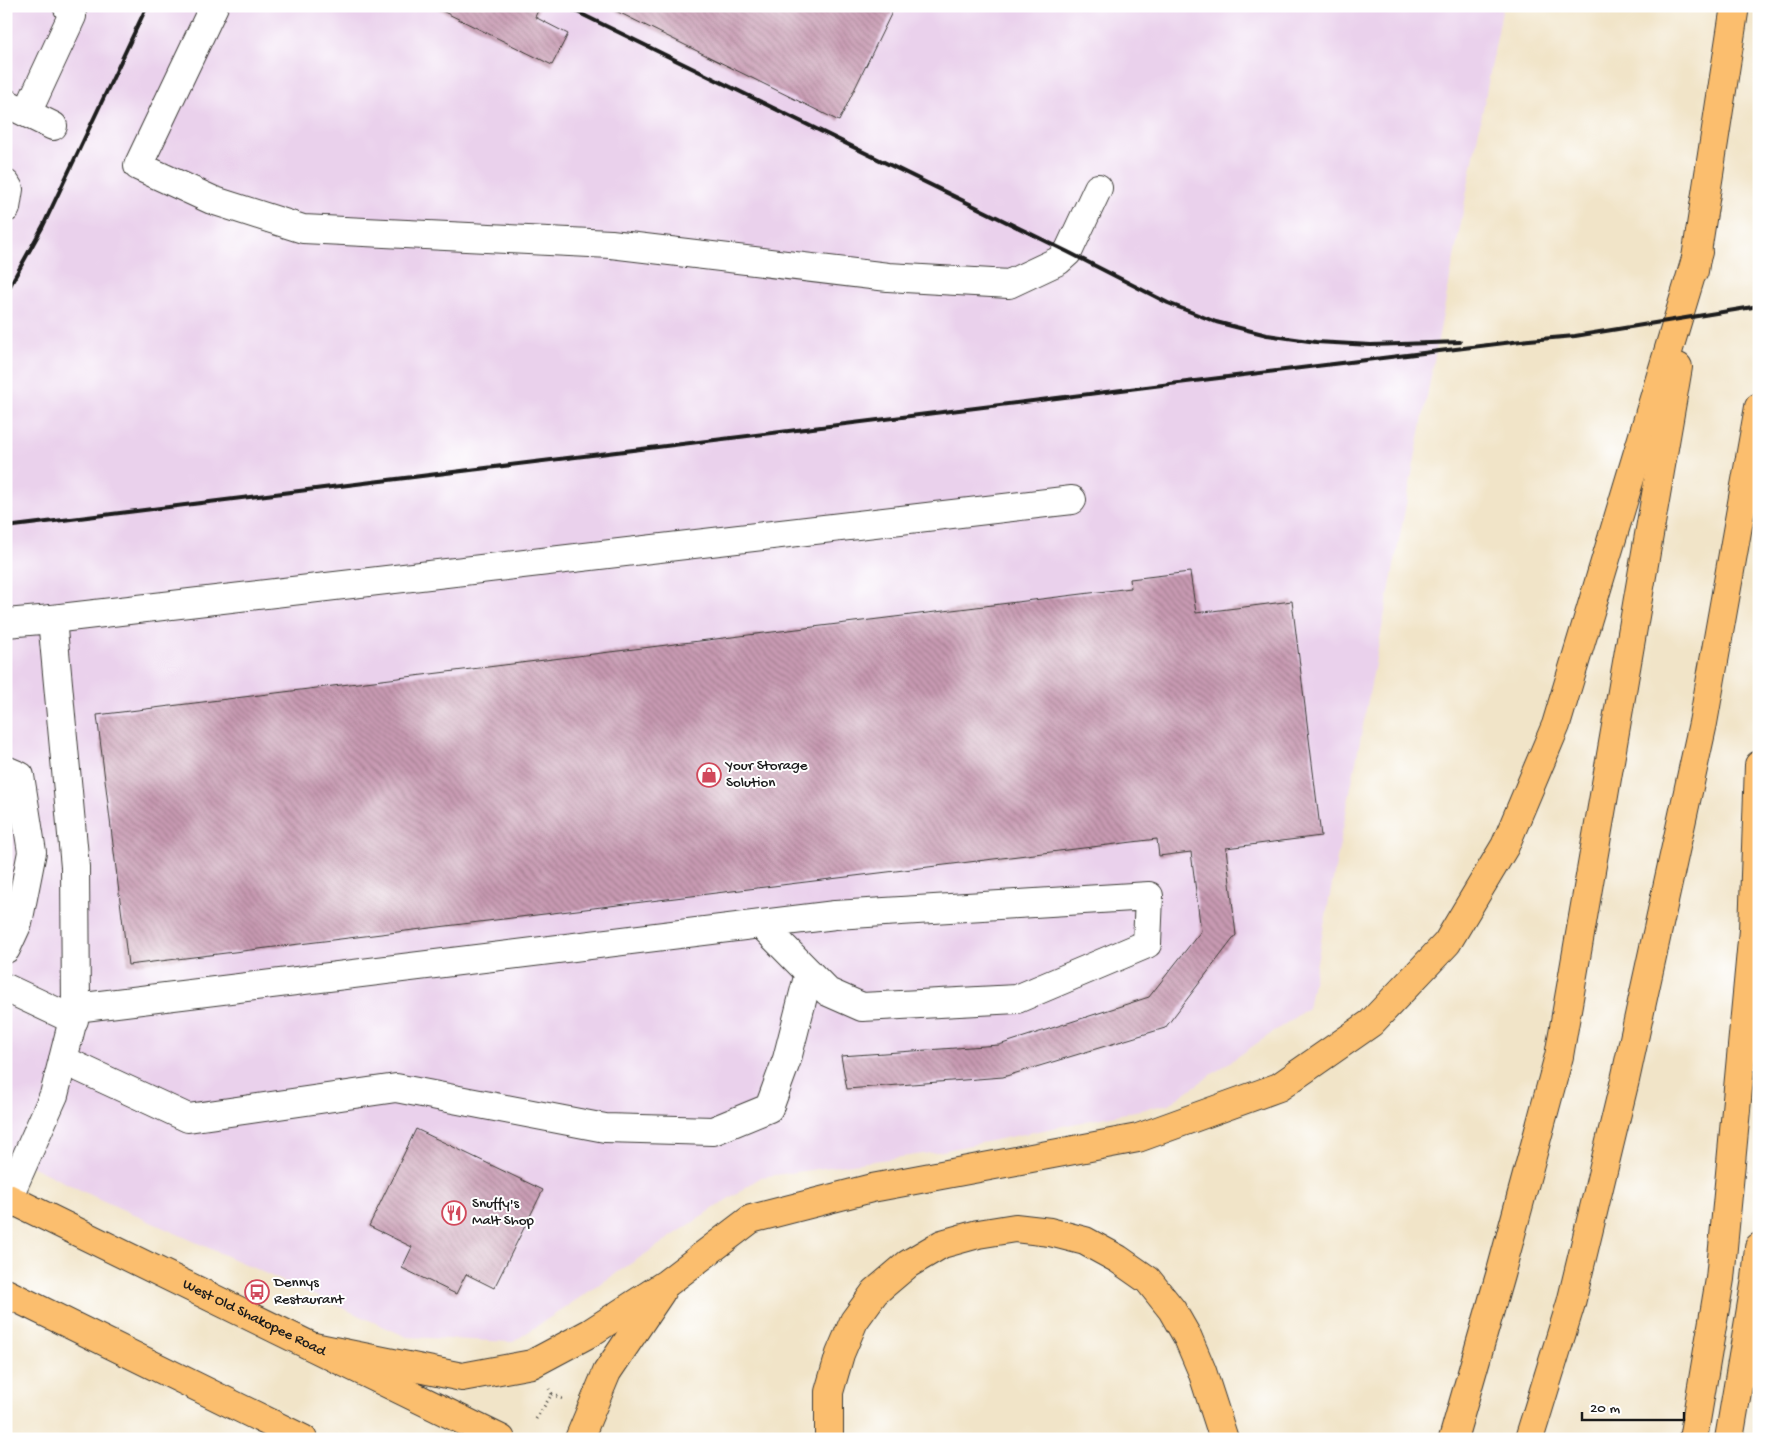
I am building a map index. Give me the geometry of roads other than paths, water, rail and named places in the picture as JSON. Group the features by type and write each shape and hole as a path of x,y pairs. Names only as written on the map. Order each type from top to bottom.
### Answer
{"main road":[{"path":"1453,1439 1500,1275 1559,1056 1698,252 1735,6"},
{"path":"314,1348 462,1377 532,1364 590,1333 667,1283 751,1219 872,1188 1138,1138 1279,1087 1371,1023 1447,943 1509,837 1556,725 1698,252"},
{"path":"1529,1439 1570,1303 1625,1080 1703,723 1759,407"},
{"path":"1693,1439 1720,1279 1752,930 1759,765"},
{"path":"1752,930 1759,1036"},
{"name":"West Old Shakopee Road","path":"7,1199 502,1439"},
{"path":"829,1439 829,1392 840,1354 854,1321 876,1292 908,1264 942,1244 978,1234 1015,1228 1050,1232 1084,1241 1118,1259 1148,1280 1172,1310 1188,1338 1202,1371 1224,1439"},
{"path":"1729,1439 1756,1279 1759,1247"},
{"path":"579,1439 607,1372 667,1283"},
{"path":"6,1293 304,1439"}],"street":[{"path":"53,126 12,106 72,16 67,6"},
{"path":"214,6 138,166 212,200 303,229 611,244 888,277 1009,284 1058,261 1068,252 1098,188"},
{"path":"6,184 9,189 6,208"},
{"path":"6,623 1072,500"},
{"path":"7,1199 54,1095 75,1014 75,867 52,619"},
{"path":"6,770 20,776 32,852 18,924 7,944"},
{"path":"6,988 75,1014 761,924 834,915 1148,896 1147,944 1018,999 862,1007 828,992 761,924"},
{"path":"63,1060 188,1118 396,1088 605,1128 713,1131 769,1108 787,1059 809,973"}],"railway":[{"path":"6,293 43,226 147,6"},
{"path":"565,6 1068,252 1168,303 1216,322 1267,335 1316,342 1371,345 1460,342"},
{"path":"6,527 1529,340 1575,336 1759,306"}],"place":[{"name":"Your Storage Solution","path":"709,775"},
{"name":"Snuffy's Malt Shop","path":"454,1213"},
{"name":"Dennys Restaurant","path":"257,1292"}]}
